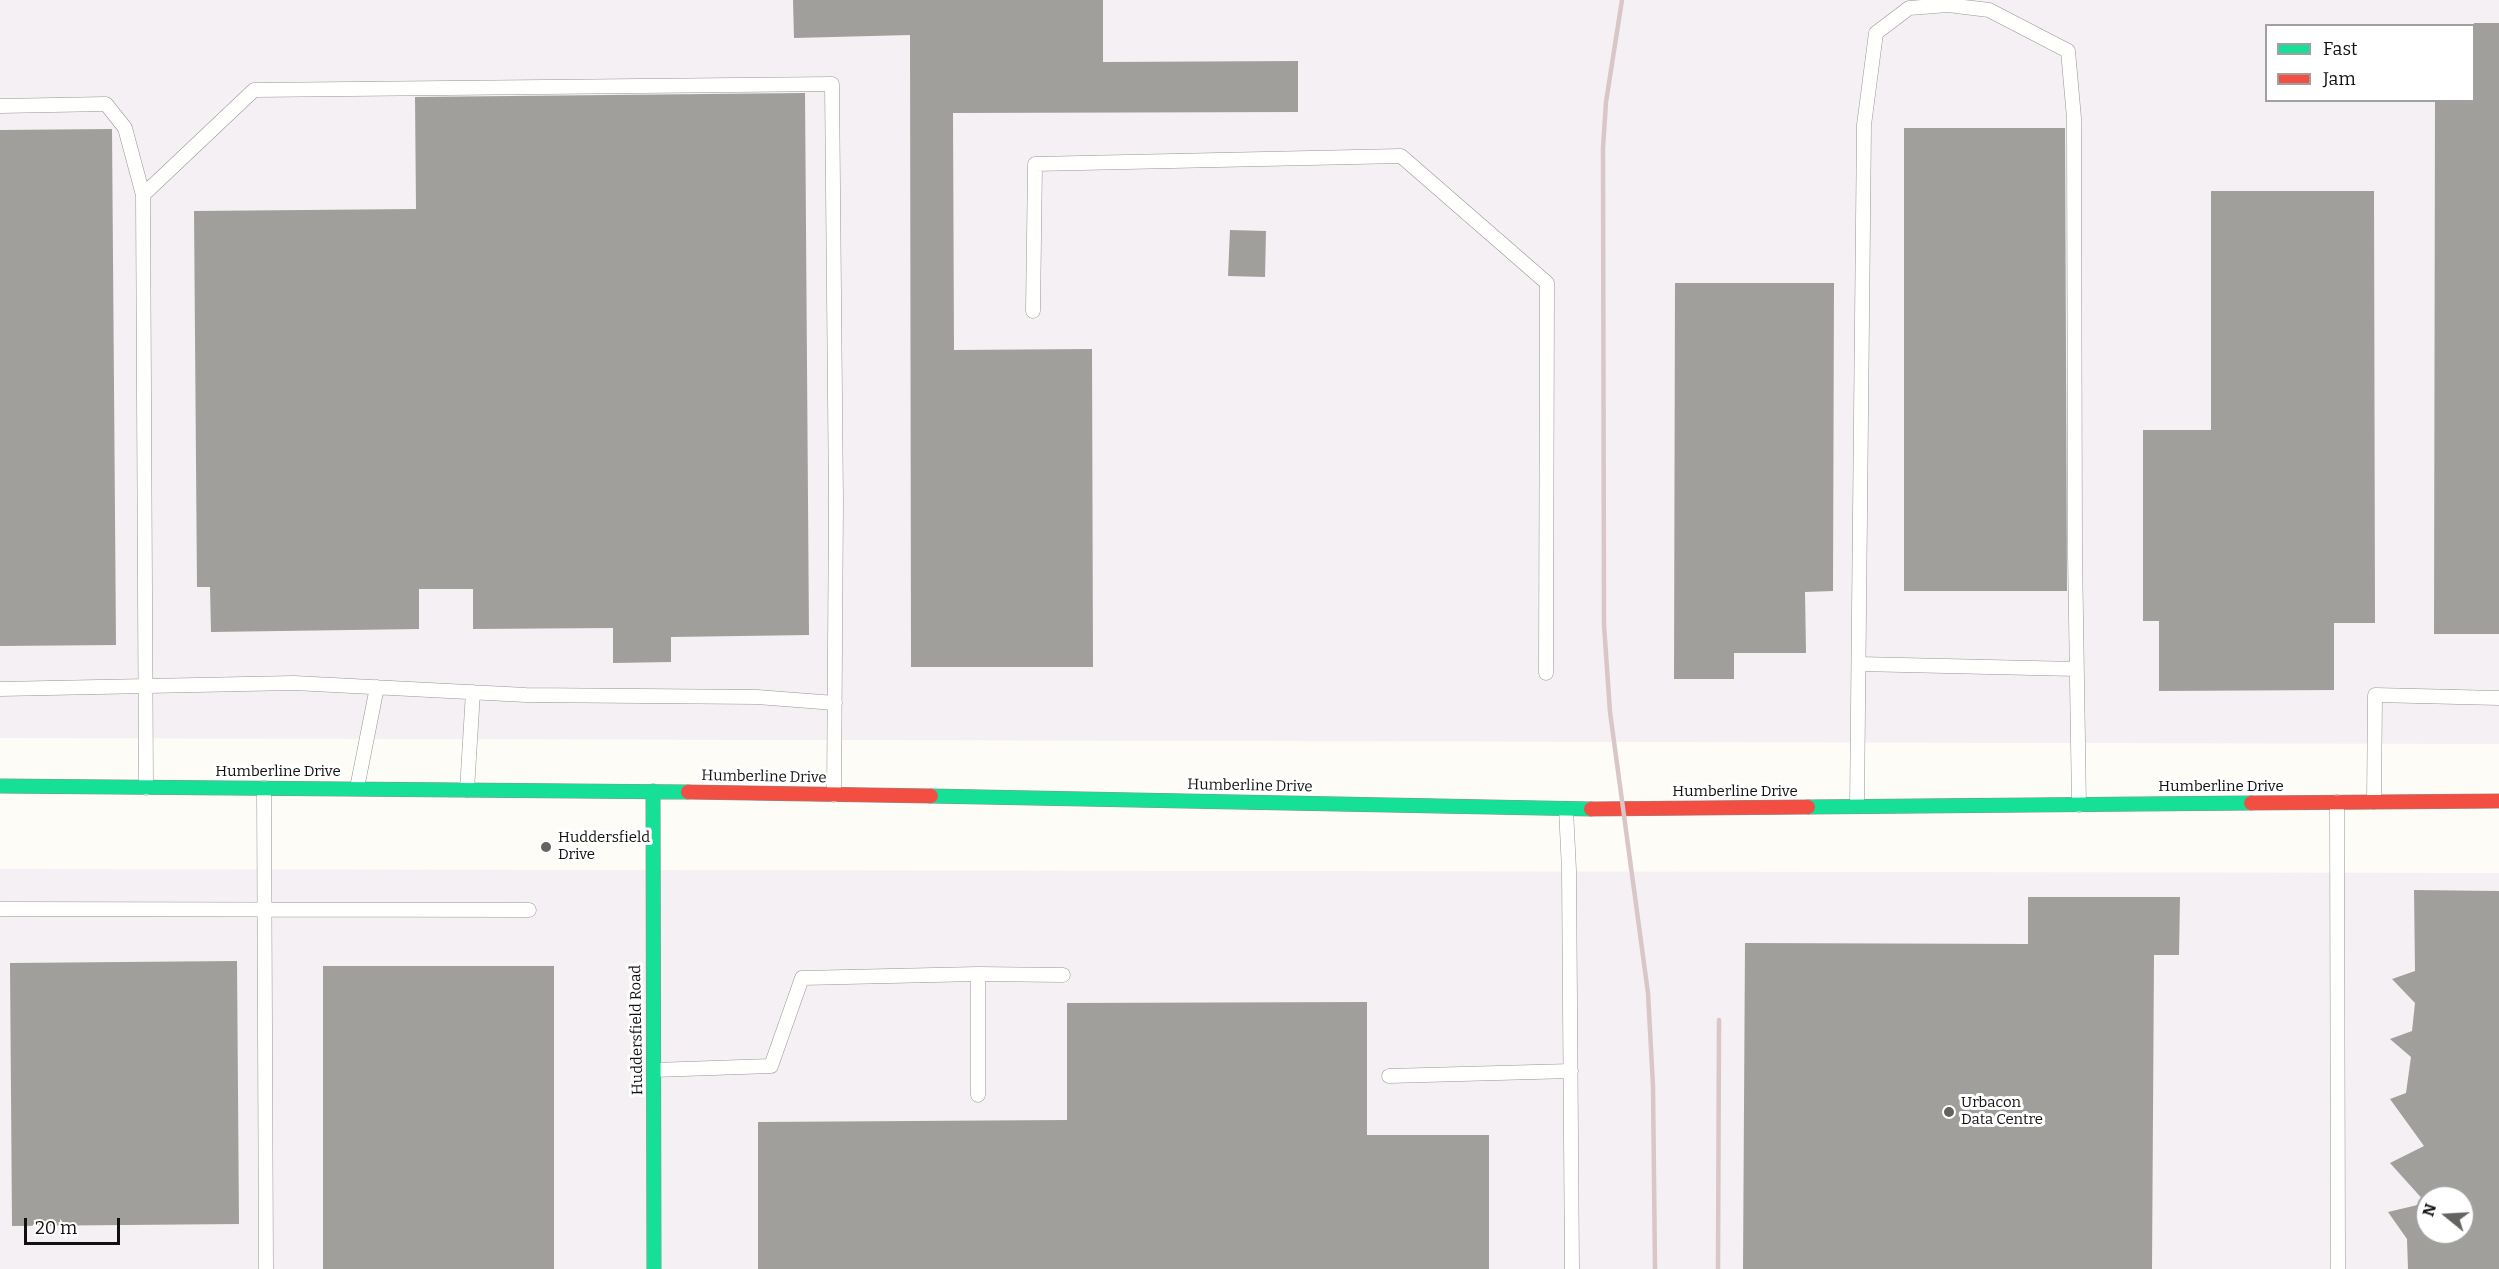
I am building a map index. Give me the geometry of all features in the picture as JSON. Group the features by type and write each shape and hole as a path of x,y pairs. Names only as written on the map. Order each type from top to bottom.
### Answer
{"street":[{"name":"Humberline Drive","path":"0,786 653,791 1566,809 2499,801"},
{"name":"Huddersfield Road","path":"653,791 654,1269"}],"lane":[{"path":"1857,808 1864,125 1876,33 1909,8 1948,6 1989,10 2068,51 2074,118 2076,669 2079,805"},
{"path":"143,195 254,90 832,84 836,502 834,795"},
{"path":"0,105 106,104 125,128 143,195 146,788"},
{"path":"1033,311 1035,164 1401,156 1546,283 1546,673"},
{"path":"1858,664 2076,669"},
{"path":"0,689 294,683 473,692 757,698 835,703"},
{"path":"357,789 377,687"},
{"path":"467,790 473,692"},
{"path":"2374,802 2375,695 2499,698"},
{"path":"264,788 266,1269"},
{"path":"2337,802 2338,1269"},
{"path":"1566,809 1572,1269"},
{"path":"0,909 529,910"},
{"path":"654,1070 771,1066 802,978 978,974 1063,975"},
{"path":"978,974 978,1095"},
{"path":"1389,1076 1570,1071"}],"shaded area":[{"path":"0,0 2499,0 2499,744 0,738"},
{"path":"0,869 2499,873 2499,1269 0,1269"}],"building":[{"path":"793,0 1103,0 1103,62 1298,61 1298,112 953,113 954,350 1092,349 1093,667 911,667 910,35 794,38"},
{"path":"2499,23 2499,634 2434,634 2435,102 2475,102 2474,24"},
{"path":"805,93 809,635 671,637 671,662 613,663 613,628 473,629 473,589 419,589 419,629 211,632 210,587 197,587 194,211 416,209 415,97"},
{"path":"1904,128 2065,128 2067,591 1904,591"},
{"path":"112,129 116,645 0,646 0,130"},
{"path":"2211,191 2374,191 2375,623 2334,623 2334,690 2159,691 2159,621 2143,621 2143,430 2211,430"},
{"path":"1230,230 1266,231 1265,277 1228,276"},
{"path":"1675,283 1834,283 1833,591 1805,592 1806,653 1734,653 1734,679 1674,679"},
{"path":"2414,890 2499,891 2499,1269 2408,1269 2407,1239 2388,1212 2415,1206 2415,1245 2475,1245 2475,1185 2415,1185 2415,1191 2390,1163 2424,1146 2390,1099 2406,1093 2411,1057 2390,1039 2412,1031 2415,1003 2392,979 2415,971"},
{"name":"Urbacon Data Centre","path":"2028,897 2180,897 2179,955 2154,955 2152,1269 1743,1269 1745,943 2028,944"},
{"path":"237,961 239,1224 12,1226 10,963"},
{"path":"323,966 554,966 554,1269 323,1269"},
{"path":"1367,1002 1367,1135 1489,1135 1489,1269 758,1269 758,1122 1067,1120 1067,1003"}],"railway":[{"path":"1622,0 1606,102 1603,148 1604,625 1610,712 1648,993 1653,1086 1655,1269"},
{"path":"1718,1269 1719,1020"}],"traffic: fast":[{"path":"0,786 688,792"},
{"path":"653,791 654,1269"},
{"path":"931,796 1591,809"},
{"path":"1808,807 2251,803"}],"traffic: jam":[{"path":"688,792 931,796"},
{"path":"2251,803 2499,801"},
{"path":"1591,809 1808,807"}],"place":[{"name":"Huddersfield Drive","path":"546,847"},
{"name":"Urbacon Data Centre","path":"1949,1112"}]}
